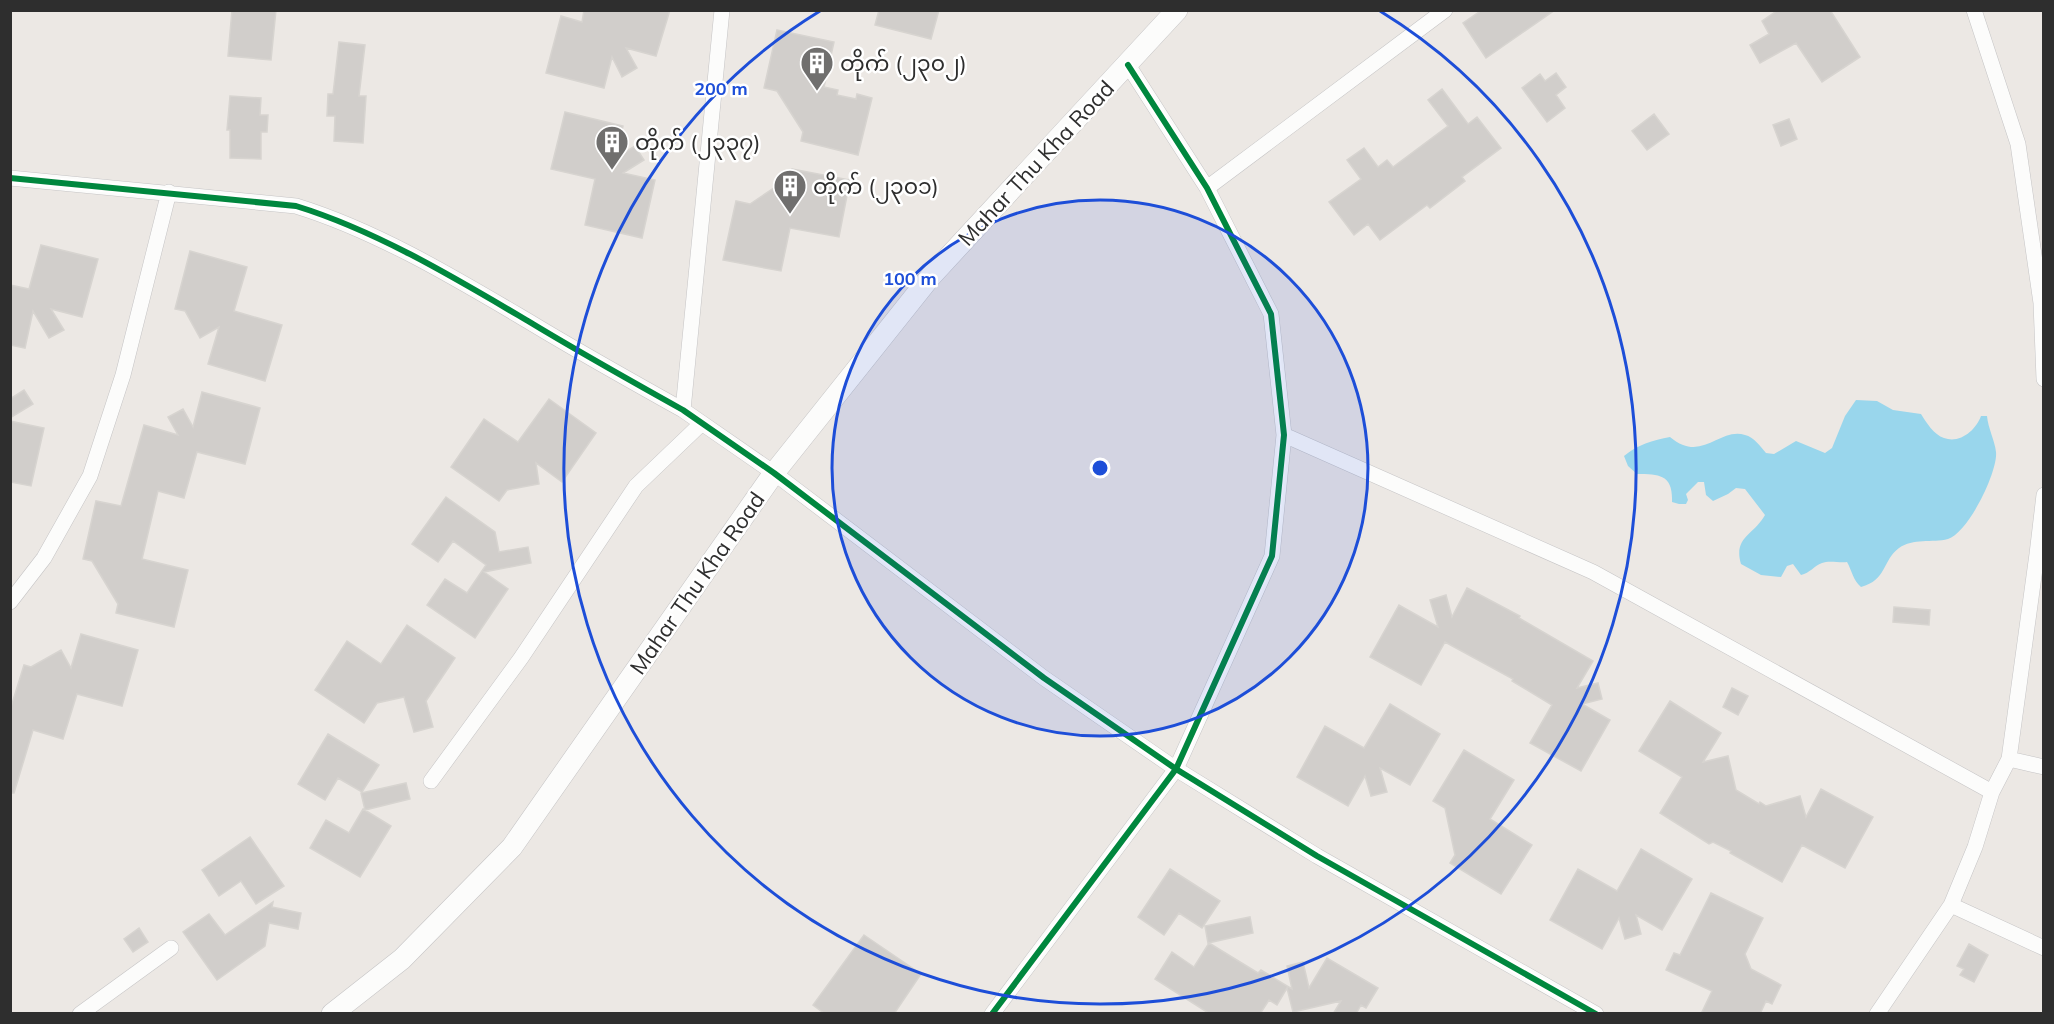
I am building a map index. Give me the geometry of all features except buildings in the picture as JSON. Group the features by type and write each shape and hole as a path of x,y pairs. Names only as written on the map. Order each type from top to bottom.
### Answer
{"main road":[{"name":"Mahar Thu Kha Road","path":"332,1014 402,959 512,847 774,473 931,276 1177,10"}],"street":[{"path":"683,410 722,10"},
{"path":"1208,188 1445,10"},
{"path":"1974,10 2018,144 2042,303 2043,379"},
{"path":"992,1014 1176,769 1272,556 1284,435 1271,314 1208,188 1128,65"},
{"path":"10,178 296,206 328,216 376,238 465,284 683,410 774,473 1044,678 1176,769 1317,855 1596,1014"},
{"path":"10,602 44,558 90,476 123,375 169,192"},
{"path":"431,781 521,658 636,486 702,423"},
{"path":"1284,435 1593,572 1992,792"},
{"path":"1877,1014 1951,904 1975,847 1992,792 2008,759 2037,554 2043,495"},
{"path":"2008,759 2043,766"},
{"path":"1951,904 2043,948"},
{"path":"80,1014 171,948"}],"water":[{"path":"1856,400 1877,401 1893,410 1921,414 1937,434 1950,439 1967,434 1981,416 1987,416 1996,452 1987,487 1973,514 1956,534 1948,539 1904,545 1894,553 1876,580 1861,587 1847,562 1825,562 1801,575 1793,564 1787,566 1781,577 1761,575 1741,564 1739,555 1742,542 1765,515 1745,489 1736,488 1713,501 1706,495 1704,482 1698,482 1686,494 1688,500 1686,504 1679,504 1672,502 1670,486 1664,478 1637,474 1628,466 1624,456 1651,441 1664,438 1670,437 1681,444 1692,447 1736,434 1751,438 1766,453 1774,454 1796,441 1825,453 1832,448 1845,416"}],"cycle path":[{"path":"992,1014 1176,769 1272,556 1284,435 1271,314 1207,188 1128,65"},
{"path":"10,178 296,206 356,228 415,257 683,410 774,473 1044,678 1176,769 1317,856 1596,1014"}],"place":[{"name":"တိုက် (၂၃၀၂)","path":"817,92"},
{"name":"တိုက် (၂၃၃၇)","path":"612,171"},
{"name":"တိုက် (၂၃၀၁)","path":"790,215"}]}
